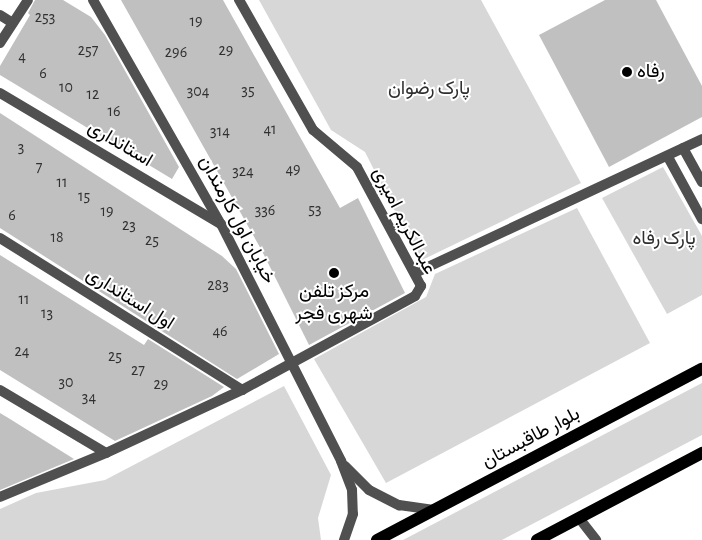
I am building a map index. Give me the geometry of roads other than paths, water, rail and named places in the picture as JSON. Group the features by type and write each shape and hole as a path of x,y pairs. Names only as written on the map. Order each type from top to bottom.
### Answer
{"main road":[{"name":"بلوار طاقبستان","path":"377,540 702,369"},
{"path":"537,540 702,453"}],"street":[{"path":"0,43 28,0"},
{"name":"خیابان اول کارمندان","path":"93,0 221,224 341,462"},
{"name":"عبدالکریم امیری","path":"239,0 313,130 357,167 421,286 415,296 292,364"},
{"path":"0,15 12,23"},
{"name":"استانداری","path":"0,93 221,224"},
{"path":"415,273 668,157 702,139"},
{"path":"683,148 702,182"},
{"path":"668,157 702,219"},
{"name":"اول استانداری","path":"0,238 242,390"},
{"path":"0,497 106,453 242,390 292,364"},
{"path":"0,390 106,453"},
{"path":"341,462 369,490 399,505 434,510"},
{"path":"341,462 352,490 353,514 344,540"},
{"path":"579,518 596,540"}],"place":[{"name":"رفاه","path":"627,72"},
{"name":"مرکز تلفن شهری فجر","path":"334,273"}],"park label":[{"name":"پارک رضوان","path":"429,89"},
{"name":"پارک رفاه","path":"664,239"}]}
